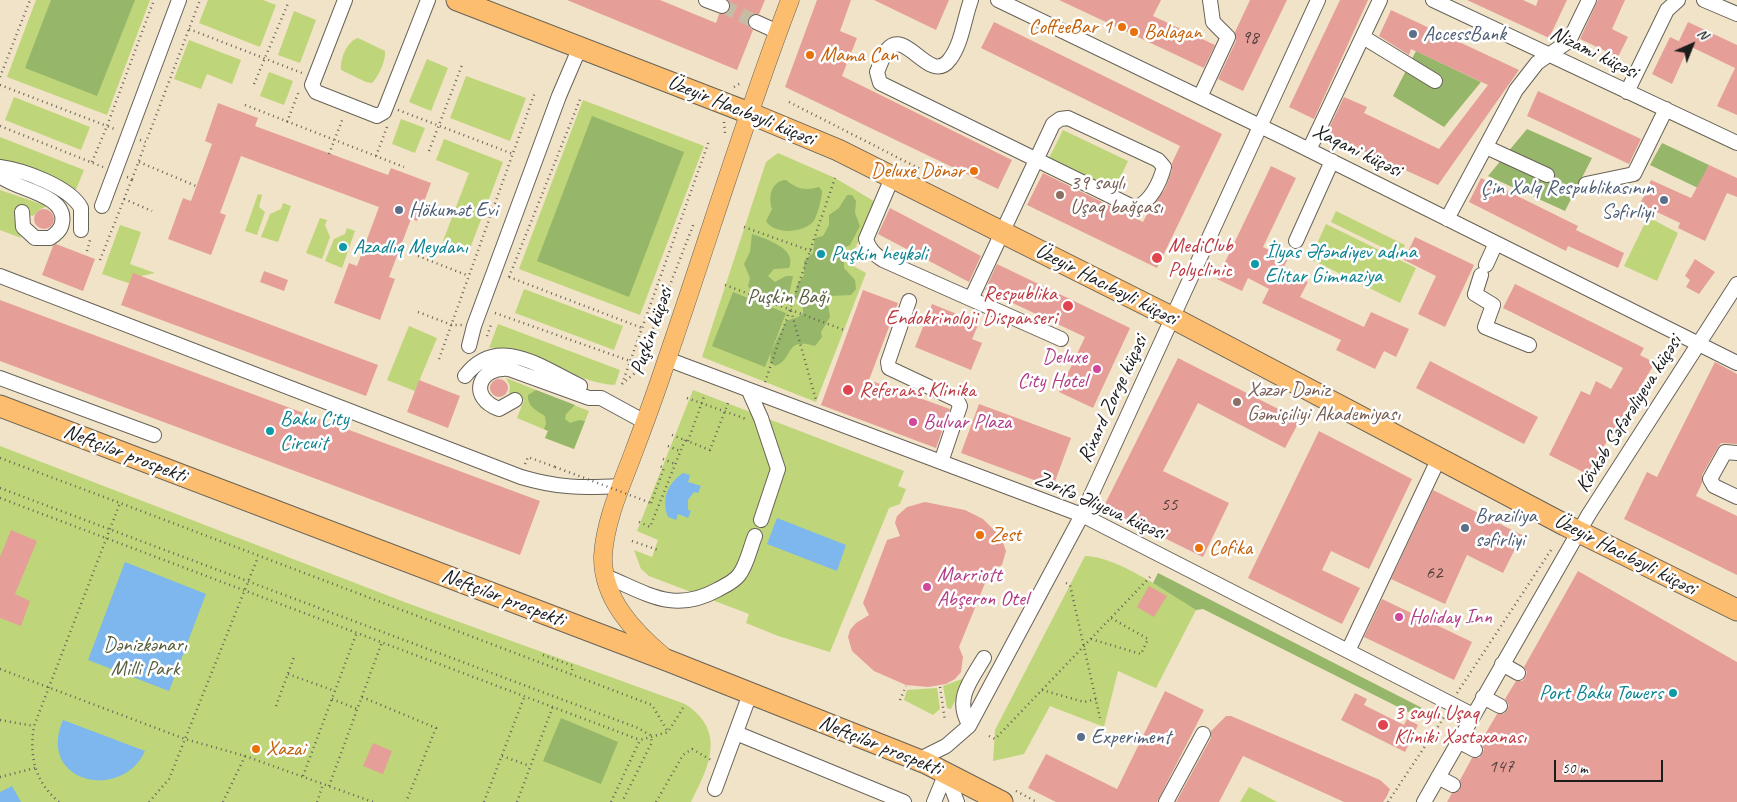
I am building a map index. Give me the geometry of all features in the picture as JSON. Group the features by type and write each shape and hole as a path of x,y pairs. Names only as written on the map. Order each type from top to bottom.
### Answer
{"highway":[{"name":"Üzeyir Hacıbəyli küçəsi","path":"457,0 749,113 838,150 1173,318 1579,531 1737,610"},
{"name":"Neftçilər prospekti","path":"0,406 669,661 918,760 1002,802"}],"main road":[{"name":"Puşkin küçəsi","path":"669,661 649,644 624,617 610,593 605,576 603,556 620,486 645,422 749,113 790,0"}],"street":[{"path":"102,206 179,0"},
{"path":"345,0 312,85 316,92 377,116 384,112 428,0"},
{"path":"706,0 722,6"},
{"path":"971,0 956,50 949,61 940,66 931,66 904,46 897,44 888,49 877,72 880,83 1037,161 1135,208 1144,204 1161,178 1164,167 1158,160 1068,118 1060,118 1053,124 1037,161 971,299"},
{"name":"Xaqani küçəsi","path":"998,0 1332,161 1737,363"},
{"path":"1200,97 1228,37 1213,22 1210,0"},
{"name":"Rixard Zorge küçəsi","path":"918,760 946,746 969,724 1082,514 1318,0"},
{"path":"1309,150 1380,0"},
{"name":"Nizami küçəsi","path":"1433,0 1737,143"},
{"path":"1447,218 1520,84 1535,66 1568,41 1589,0"},
{"path":"1627,92 1667,10 1678,0"},
{"path":"1704,0 1737,14"},
{"path":"756,22 778,32"},
{"path":"1362,37 1435,81"},
{"path":"469,346 474,326 559,96 580,47"},
{"path":"1586,184 1634,174 1666,109"},
{"path":"1486,147 1547,175"},
{"path":"1296,241 1332,161"},
{"path":"0,167 11,168 68,192 81,208 83,220 81,230"},
{"path":"0,176 6,182 49,198 58,205 63,220 61,227 50,238 35,238 22,227 22,212"},
{"path":"892,178 866,239 868,248 883,260 1061,339"},
{"path":"1496,243 1475,294 1493,304 1485,327 1529,346"},
{"path":"0,276 521,477 546,484 572,488 620,486"},
{"name":"Kövkəb Səfərəliyeva küçəsi","path":"1424,802 1579,531 1698,342 1737,284"},
{"path":"909,301 888,362 889,368 957,400 960,406 941,462"},
{"path":"465,376 473,365 490,356 504,354 520,357 645,422"},
{"name":"Zərifə Əliyeva küçəsi","path":"667,359 1082,514 1473,715"},
{"path":"515,400 499,410 488,406 482,398 480,389 482,381 487,374 498,368 509,369 589,398 601,398"},
{"path":"0,378 154,436"},
{"path":"750,391 762,418 778,469 761,520"},
{"path":"1737,453 1725,452 1710,480 1714,486 1737,497"},
{"path":"1348,651 1439,458"},
{"path":"605,576 660,598 682,603 694,601 732,582 740,575 755,536"},
{"path":"969,724 964,716 962,702 984,658"},
{"path":"1502,664 1518,673"},
{"path":"715,789 750,694"},
{"path":"1483,697 1500,706"},
{"path":"736,733 904,802"},
{"path":"1166,802 1203,734"},
{"path":"1458,741 1476,750"},
{"path":"934,802 946,773"},
{"path":"946,773 950,802"},
{"path":"946,773 957,802"},
{"path":"1438,777 1453,786"}],"path":[{"path":"0,77 30,0"},
{"path":"92,162 154,0"},
{"path":"254,84 289,1"},
{"path":"429,151 462,65"},
{"path":"287,122 302,83"},
{"path":"0,85 107,126"},
{"path":"439,359 535,92"},
{"path":"505,286 581,97"},
{"path":"245,105 404,167"},
{"path":"722,117 725,124 725,139"},
{"path":"0,126 132,179"},
{"path":"376,156 388,126"},
{"path":"330,154 337,133"},
{"path":"696,218 636,372 622,384 710,141"},
{"path":"100,260 146,142"},
{"path":"139,162 196,186"},
{"path":"765,383 836,178"},
{"path":"124,199 152,211"},
{"path":"744,228 810,251"},
{"path":"418,256 469,276"},
{"path":"509,277 642,328"},
{"path":"725,286 844,330"},
{"path":"469,346 480,345 484,342 498,304"},
{"path":"790,310 818,408"},
{"path":"418,312 452,325 474,326"},
{"path":"495,314 630,361"},
{"path":"639,522 650,527 680,451 706,394"},
{"path":"687,398 744,419 750,418"},
{"path":"672,435 710,450 728,403"},
{"path":"668,446 680,451"},
{"path":"0,458 652,705 668,732"},
{"path":"535,459 650,504 664,468 660,466"},
{"path":"663,459 675,464"},
{"path":"0,488 638,728 651,737 652,742 622,802"},
{"path":"0,498 640,740 668,732 684,708"},
{"path":"58,802 44,787 35,768 31,747 34,726 120,503"},
{"path":"1455,696 1557,539"},
{"path":"632,541 658,550"},
{"path":"149,802 169,779 243,590 258,557"},
{"path":"989,736 995,739 1150,577"},
{"path":"1066,583 1070,584 1100,718"},
{"path":"1091,640 1140,654 1148,639 1111,618"},
{"path":"303,777 357,632"},
{"path":"329,787 382,642"},
{"path":"543,655 574,666 570,674"},
{"path":"276,706 294,657"},
{"path":"0,669 185,739 245,756 373,802"},
{"path":"288,674 335,691"},
{"path":"900,700 906,686"},
{"path":"940,687 945,721"},
{"path":"1042,690 1084,702 1096,699"},
{"path":"484,802 525,695"},
{"path":"362,697 436,728 406,802"},
{"path":"332,699 357,709"},
{"path":"517,802 553,706"},
{"path":"1388,802 1445,716"},
{"path":"0,720 34,726"},
{"path":"610,802 640,740"},
{"path":"656,802 683,755 692,749 723,767"},
{"path":"224,802 245,756"},
{"path":"502,756 530,766"},
{"path":"0,778 35,768"},
{"path":"317,802 323,784"}],"green space":[{"path":"36,0 150,0 107,115 7,77"},
{"path":"51,0 135,0 97,96 25,68"},
{"path":"208,0 263,0 276,5 260,47 199,23"},
{"path":"294,11 316,20 300,63 278,55"},
{"path":"358,38 385,51 382,68 372,83 341,70 345,51"},
{"path":"189,40 241,60 232,84 207,74 201,89 174,79"},
{"path":"1416,51 1481,82 1444,127 1393,96"},
{"path":"427,59 448,68 431,111 409,102"},
{"path":"269,72 293,81 284,105 260,96"},
{"path":"466,76 526,98 510,141 450,118"},
{"path":"14,97 90,127 81,150 5,120"},
{"path":"583,100 704,146 640,315 519,269"},
{"path":"592,116 684,152 629,297 537,261"},
{"path":"401,119 425,128 415,153 392,144"},
{"path":"1527,129 1592,158 1565,211 1488,176"},
{"path":"1063,130 1128,161 1113,193 1047,162"},
{"path":"0,137 84,170 75,192 44,174 0,159"},
{"path":"444,139 503,162 469,251 443,241 469,173 436,160"},
{"path":"1662,143 1709,165 1698,188 1650,165"},
{"name":"Puşkin Bağı","path":"778,153 835,178 877,203 848,263 866,273 816,402 702,357 766,162"},
{"path":"786,180 798,187 809,189 819,187 822,191 819,207 813,222 808,226 789,231 776,229 766,221 772,209 770,200 772,190 777,183"},
{"path":"0,190 47,206 33,216 21,213 18,230 21,238 0,230"},
{"path":"258,194 262,195 259,207 265,212 257,235 245,231"},
{"path":"847,195 852,195 856,201 855,213 860,226 850,245 844,248 844,268 855,280 856,289 851,295 830,296 827,299 830,317 821,332 822,337 815,346 798,344 790,350 781,363 775,366 770,362 771,352 786,321 803,313 803,305 794,297 798,283 804,275 804,261 813,253 815,238 823,236 829,225 829,215 839,208"},
{"path":"283,203 291,206 278,242 261,237 270,214 281,209"},
{"path":"1336,211 1405,245 1400,256 1331,222"},
{"path":"1648,217 1678,233 1657,281 1624,266"},
{"path":"320,218 327,220 325,225 330,237 322,259 306,253"},
{"path":"1326,224 1416,268 1400,303 1310,259"},
{"path":"120,225 141,232 130,264 155,273 141,276 131,284 102,274"},
{"path":"347,228 355,231 342,268 325,261 334,239 345,234"},
{"path":"752,234 779,245 789,255 791,261 789,268 774,269 768,276 775,282 786,276 793,276 787,304 751,290 748,286 750,278 744,264 750,252"},
{"path":"524,289 623,326 614,350 515,313"},
{"path":"733,292 786,313 765,367 712,346"},
{"path":"498,324 620,370 615,385 583,378 520,352 489,348"},
{"path":"409,326 437,338 415,391 387,380"},
{"path":"506,378 589,411 574,449 545,438 548,431 517,418 524,400 509,393 510,386"},
{"path":"536,390 575,405 566,414 565,419 570,423 579,420 585,421 574,449 545,438 548,431 544,429 546,424 545,416 533,408 528,399 528,395"},
{"path":"693,390 904,471 898,486 906,489 900,504 889,508 830,652 778,636 746,623 749,614 649,576 641,569 634,550 652,557 658,540 637,531"},
{"name":"Dənizkənarı Milli Park","path":"0,446 407,603 685,704 698,715 706,726 710,738 711,750 708,763 698,789 691,802 0,802"},
{"path":"1085,556 1112,562 1127,569 1157,585 1196,610 1156,688 1118,671 1104,727 1050,706 1024,754 993,761 995,730"},
{"path":"1158,573 1426,710 1422,719 1203,609 1196,610 1153,583"},
{"path":"962,679 965,681 951,709 947,708 943,686"},
{"path":"937,688 940,709 933,715 904,700 907,690"},
{"path":"561,718 618,742 601,784 543,761"},
{"path":"1249,787 1277,802 1240,802"}],"water":[{"path":"683,473 690,475 688,482 701,486 698,493 694,492 688,500 688,510 691,511 688,518 678,514 676,520 668,517 665,504 667,492 673,482"},
{"path":"777,518 846,545 837,571 767,544"},
{"path":"125,562 206,594 169,691 88,660"},
{"path":"63,720 145,751 134,767 119,777 102,780 85,778 71,771 61,759 58,742"},
{"path":"12,786 21,802 0,802 0,792"}],"building":[{"path":"567,0 660,0 716,23 719,14 724,14 730,10 728,0 765,0 759,14 751,15 748,19 749,27 753,30 737,70"},
{"path":"817,0 851,0 840,31 857,38 842,76 1012,160 998,189 785,87"},
{"path":"874,0 949,0 936,30"},
{"path":"1059,0 1161,0 1153,16 1215,45 1204,68"},
{"path":"1250,0 1287,0 1243,91 1218,79 1236,41 1235,32"},
{"path":"1340,0 1368,0 1314,119 1289,107"},
{"path":"1467,0 1523,0 1536,6 1538,0 1567,0 1549,38"},
{"path":"1598,0 1625,0 1612,29 1628,37 1618,57 1580,39"},
{"path":"1391,10 1519,70 1438,185 1326,134 1344,97 1367,107 1364,113 1439,149 1488,85 1411,49 1409,55 1379,36"},
{"path":"994,22 1222,134 1157,268 1027,205 1043,173 1143,222 1149,210 1165,189 1172,170 1172,163 1180,146 981,48"},
{"path":"1688,22 1737,45 1737,115 1717,106 1735,68 1679,41"},
{"path":"1670,37 1689,46 1672,84 1652,74"},
{"path":"1538,91 1641,139 1629,164 1527,116"},
{"name":"Hökumət Evi","path":"218,103 258,118 255,126 388,175 391,168 431,183 417,221 411,219 389,277 395,279 380,320 334,303 349,263 357,266 379,207 241,156 220,213 226,215 211,255 168,239 183,198 191,201 212,144 205,141"},
{"path":"1709,165 1737,178 1737,197 1727,193 1705,241 1678,228 1680,223 1640,204 1651,180 1691,198"},
{"name":"İlyas Əfəndiyev adına Elitar Gimnaziya","path":"1271,166 1296,178 1263,247 1288,259 1282,270 1308,282 1300,297 1364,327 1371,312 1409,329 1396,357 1384,351 1375,369 1336,350 1341,340 1262,303 1269,289 1248,278 1242,291 1217,279"},
{"path":"1481,178 1578,226 1576,230 1624,253 1618,268 1568,246 1566,251 1469,202"},
{"path":"890,208 981,256 969,282 878,234"},
{"path":"44,209 51,212 54,219 51,226 44,229 37,226 34,219 37,212"},
{"path":"1415,237 1474,265 1445,327 1418,314 1436,276 1404,260"},
{"path":"56,244 95,259 83,291 42,275 53,246"},
{"path":"1695,259 1715,272 1699,294 1686,287 1690,280 1685,276"},
{"path":"997,264 1130,328 1093,408 1059,392 1085,337 985,290"},
{"path":"264,271 288,280 284,291 260,282"},
{"path":"133,273 378,365 366,396 121,305"},
{"path":"1515,284 1644,348 1640,355 1655,363 1587,474 1549,455 1581,391 1590,395 1596,381 1611,389 1623,368 1503,308"},
{"path":"863,290 898,303 869,380 950,409 936,448 821,405"},
{"name":"Baku City Circuit","path":"0,300 540,501 520,555 0,361"},
{"path":"932,304 979,323 972,339 982,343 971,370 915,347"},
{"path":"1178,358 1300,420 1285,448 1198,403 1163,471 1229,503 1203,557 1103,508"},
{"path":"1430,361 1538,417 1524,444 1416,388"},
{"path":"1715,362 1737,374 1737,444 1721,443 1702,475 1702,483 1696,496 1737,516 1737,575 1624,519 1647,472 1657,477"},
{"path":"495,379 503,379 508,384 506,395 495,397 490,392 490,384"},
{"path":"419,380 460,396 448,428 407,412"},
{"path":"979,404 1071,438 1053,487 961,453"},
{"path":"1319,431 1412,479 1369,569 1331,551 1322,570 1360,588 1342,624 1248,578"},
{"path":"1433,490 1522,535 1503,573 1467,555 1445,604 1391,579"},
{"name":"Marriott Abşeron Otel","path":"925,502 965,510 983,519 1001,537 1006,551 1002,565 990,571 959,647 963,657 961,672 955,679 946,684 928,687 906,685 874,671 852,651 848,637 850,630 856,623 869,615 863,603 887,540 900,536 895,523 897,516 907,507"},
{"path":"11,530 37,541 15,594 30,601 21,626 0,618 0,557"},
{"name":"Port Baku Towers","path":"1578,571 1737,662 1737,802 1447,802 1452,793 1460,790 1460,780 1472,758 1479,758 1482,754 1484,749 1480,743 1497,714 1504,714 1507,710 1509,705 1505,699 1516,681 1522,681 1525,678 1527,672 1524,667"},
{"path":"1149,586 1167,596 1154,617 1137,607"},
{"path":"1382,599 1472,642 1454,680 1364,637"},
{"path":"1165,691 1204,710 1157,802 1056,802 1028,788 1046,754 1117,789"},
{"path":"1355,693 1367,699 1364,705 1404,725 1407,719 1418,725 1405,752 1341,720"},
{"path":"1226,716 1231,716 1380,780 1390,789 1387,796 1383,802 1344,802 1243,756 1219,802 1176,802 1211,738 1211,731"},
{"path":"373,743 392,751 383,774 363,766"}],"tunnel":[{"path":"722,6 756,22"}],"place":[{"name":"CoffeeBar 1","path":"1122,27"},
{"name":"Balagan","path":"1134,32"},
{"name":"AccessBank","path":"1413,34"},
{"name":"Mama Can","path":"810,55"},
{"name":"Deluxe Dönər","path":"974,171"},
{"name":"39 saylı Uşaq bağçası","path":"1060,195"},
{"name":"Çin Xalq Respublikasının Səfirliyi","path":"1664,200"},
{"name":"Hökumət Evi","path":"399,210"},
{"name":"Azadlıq Meydanı","path":"343,247"},
{"name":"Puşkin heykəli","path":"821,254"},
{"name":"MediClub Polyclinic","path":"1157,258"},
{"name":"İlyas Əfəndiyev adına Elitar Gimnaziya","path":"1255,264"},
{"name":"Respublika Endokrinoloji Dispanseri","path":"1068,306"},
{"name":"Deluxe City Hotel","path":"1097,369"},
{"name":"Referans Klinika","path":"848,390"},
{"name":"Xəzər Dəniz Gəmiçiliyi Akademiyası","path":"1237,402"},
{"name":"Bulvar Plaza","path":"913,422"},
{"name":"Baku City Circuit","path":"270,431"},
{"name":"Braziliya səfirliyi","path":"1465,528"},
{"name":"Zest","path":"980,535"},
{"name":"Cofika","path":"1199,548"},
{"name":"Marriott Abşeron Otel","path":"927,587"},
{"name":"Holiday Inn","path":"1399,617"},
{"name":"Port Baku Towers","path":"1673,693"},
{"name":"3 saylı Uşaq Kliniki Xəstəxanası","path":"1383,725"},
{"name":"Experiment","path":"1081,737"},
{"name":"Xazai","path":"256,749"}]}
